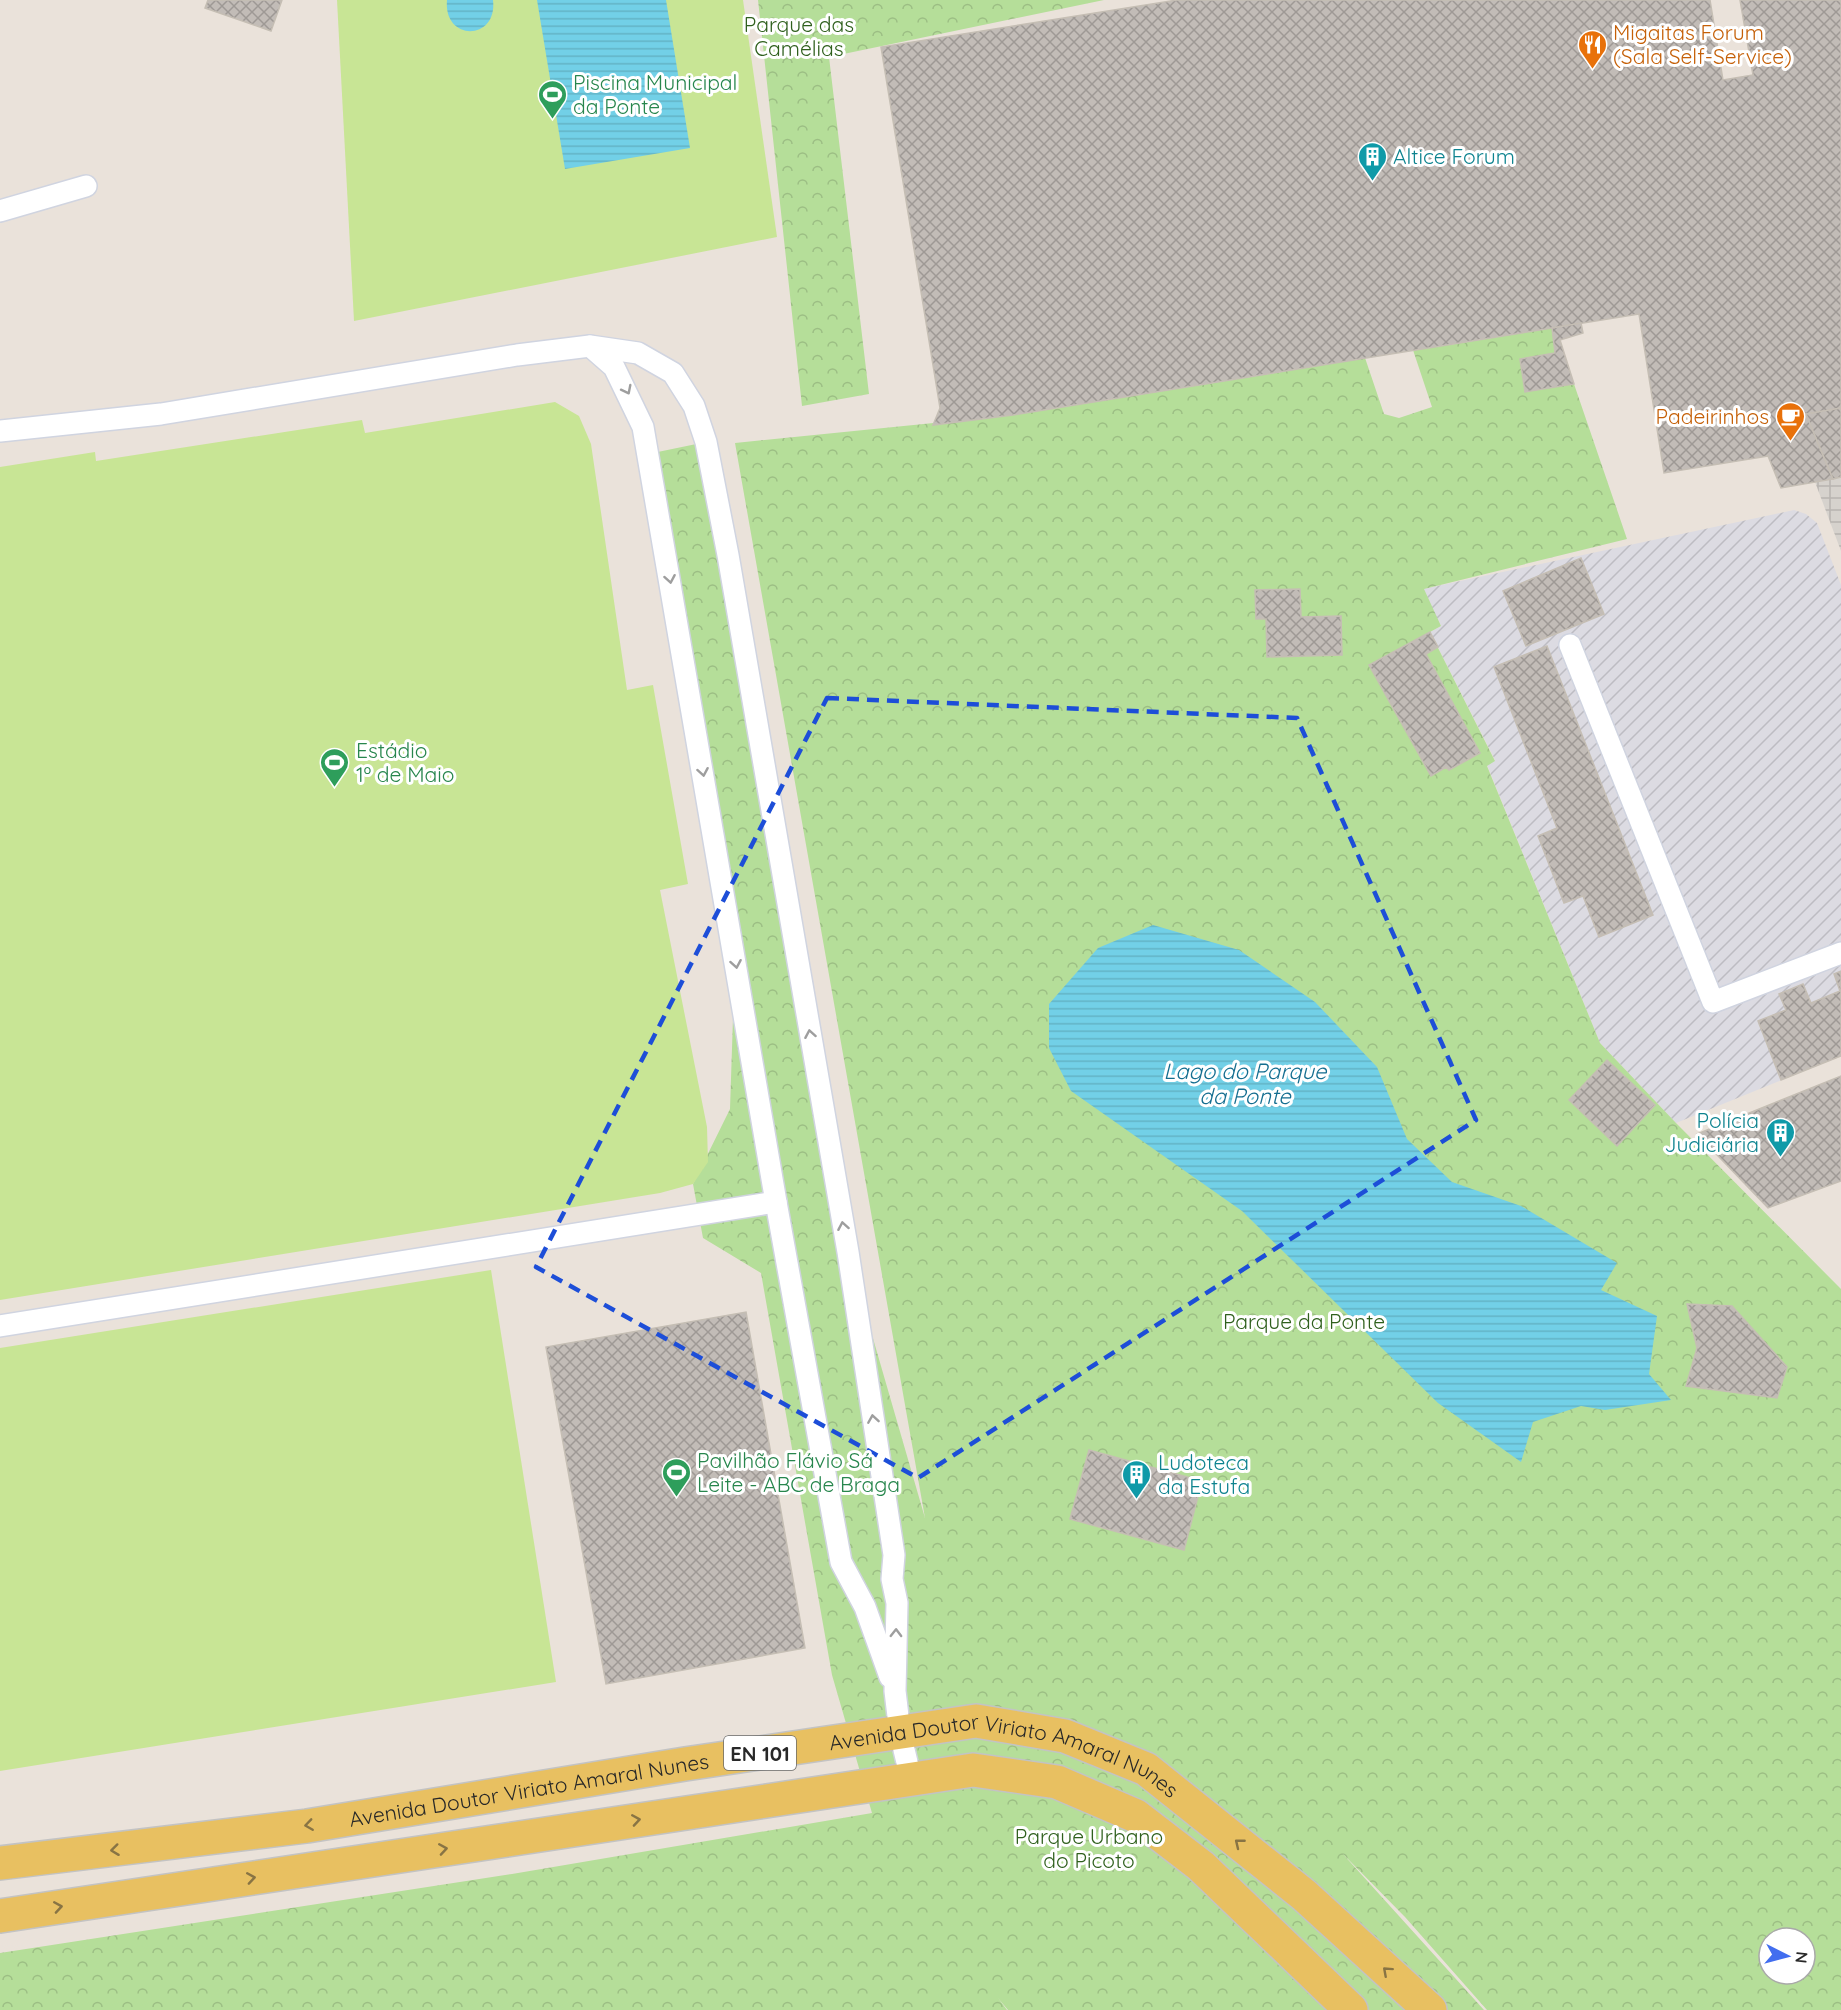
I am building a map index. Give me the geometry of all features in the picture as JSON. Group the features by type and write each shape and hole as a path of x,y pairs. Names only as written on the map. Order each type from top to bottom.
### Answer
{"main road":[{"name":"Avenida Doutor Viriato Amaral Nunes","path":"0,1863 307,1826 685,1764 976,1721 1065,1736 1146,1769 1304,1895 1430,2010"},
{"name":"Avenida Doutor Viriato Amaral Nunes","path":"0,1916 973,1770 1057,1782 1136,1816 1201,1866 1351,2010"}],"lane":[{"path":"0,211 86,186"},
{"path":"590,346 614,367 643,427 776,1202 841,1562 865,1607 895,1691"},
{"path":"0,431 161,414 517,355 590,346 638,352 673,374 694,406 706,442 728,555 840,1206 894,1555 892,1579 897,1603 895,1691 900,1733 910,1779"},
{"path":"1570,645 1713,1002 1841,953"},
{"path":"0,1326 776,1202"}],"highlighted area":[{"path":"827,698 1297,718 1476,1120 918,1478 536,1267"}],"shaded area":[{"path":"1841,408 1841,551 1815,482"},
{"path":"1794,510 1806,514 1817,523 1841,585 1841,1056 1676,1123 1600,1043 1487,765 1495,760 1430,632 1441,626 1423,589"}],"green space":[{"name":"Piscina Municipal da Ponte","path":"337,0 743,0 777,237 354,321"},
{"name":"Parque das Camélias","path":"758,0 1104,0 829,57 869,394 802,406"},
{"name":"Parque da Ponte","path":"1552,328 1554,342 1574,384 1627,539 1424,589 1441,626 1430,632 1495,761 1487,766 1600,1043 1841,1289 1841,2010 1487,2010 1405,1917 1342,1853 1484,2010 1008,2010 998,1998 1007,2010 0,2010 0,1953 512,1874 872,1813 832,1675 761,1273 703,1238 693,1184 730,1109 735,957 648,454 706,442 848,1252 925,1518 735,443 1013,415 1281,372 1361,346 1384,414 1399,418 1432,407 1410,341 1449,345"},
{"name":"Estádio 1º de Maio","path":"555,402 579,416 591,444 627,690 653,685 688,884 660,890 707,1127 708,1162 693,1184 660,1193 0,1300 0,467 95,452 96,461 362,420 365,433"},
{"path":"491,1270 556,1682 0,1771 0,1348"}],"water":[{"path":"447,0 493,0 492,13 487,23 480,29 470,31 461,29 453,23 448,14"},
{"path":"537,0 666,0 690,148 565,169"},
{"name":"Lago do Parque da Ponte","path":"1153,925 1239,950 1315,1002 1377,1067 1407,1139 1452,1182 1521,1206 1617,1263 1601,1290 1657,1316 1649,1374 1671,1400 1605,1410 1581,1406 1533,1422 1521,1462 1438,1403 1242,1211 1071,1091 1049,1048 1049,1004 1098,948"}],"building":[{"path":"208,0 282,0 271,31 205,8"},
{"name":"Altice Forum","path":"1177,0 1710,0 1723,80 1753,75 1740,0 1841,0 1841,408 1806,414 1833,479 1781,488 1768,456 1664,473 1639,314 1013,415 933,425 940,408 881,47"},
{"path":"1581,323 1583,333 1560,340 1574,384 1525,392 1520,359 1555,353 1552,328"},
{"path":"1841,408 1841,477 1833,479 1806,414"},
{"path":"1581,558 1604,614 1526,646 1503,591"},
{"path":"1300,589 1301,617 1341,616 1342,655 1267,657 1266,619 1256,619 1255,590"},
{"path":"1430,632 1438,647 1426,654 1480,753 1449,770 1446,767 1431,776 1369,665"},
{"path":"1547,646 1653,915 1599,937 1583,896 1564,903 1538,836 1557,828 1494,667"},
{"path":"1841,971 1841,1056 1781,1080 1758,1021 1786,1010 1779,994 1803,984 1811,1003 1840,991 1834,974"},
{"path":"1607,1060 1655,1105 1617,1146 1569,1100"},
{"name":"Polícia Judiciária","path":"1841,1076 1841,1181 1768,1208 1697,1134"},
{"path":"1687,1304 1732,1306 1787,1367 1777,1398 1686,1386 1697,1348"},
{"name":"Pavilhão Flávio Sá Leite - ABC de Braga","path":"746,1312 805,1648 606,1684 546,1347"},
{"name":"Ludoteca da Estufa","path":"1089,1450 1202,1481 1184,1550 1070,1519"}],"place":[{"name":"Migaitas Forum (Sala Self-Service)","path":"1592,70"},
{"name":"Piscina Municipal da Ponte","path":"552,120"},
{"name":"Altice Forum","path":"1372,182"},
{"name":"Padeirinhos","path":"1790,442"},
{"name":"Estádio 1º de Maio","path":"335,788"},
{"name":"Polícia Judiciária","path":"1780,1158"},
{"name":"Pavilhão Flávio Sá Leite - ABC de Braga","path":"676,1498"},
{"name":"Ludoteca da Estufa","path":"1137,1500"}],"park label":[{"name":"Parque Urbano do Picoto","path":"1089,1848"}]}
